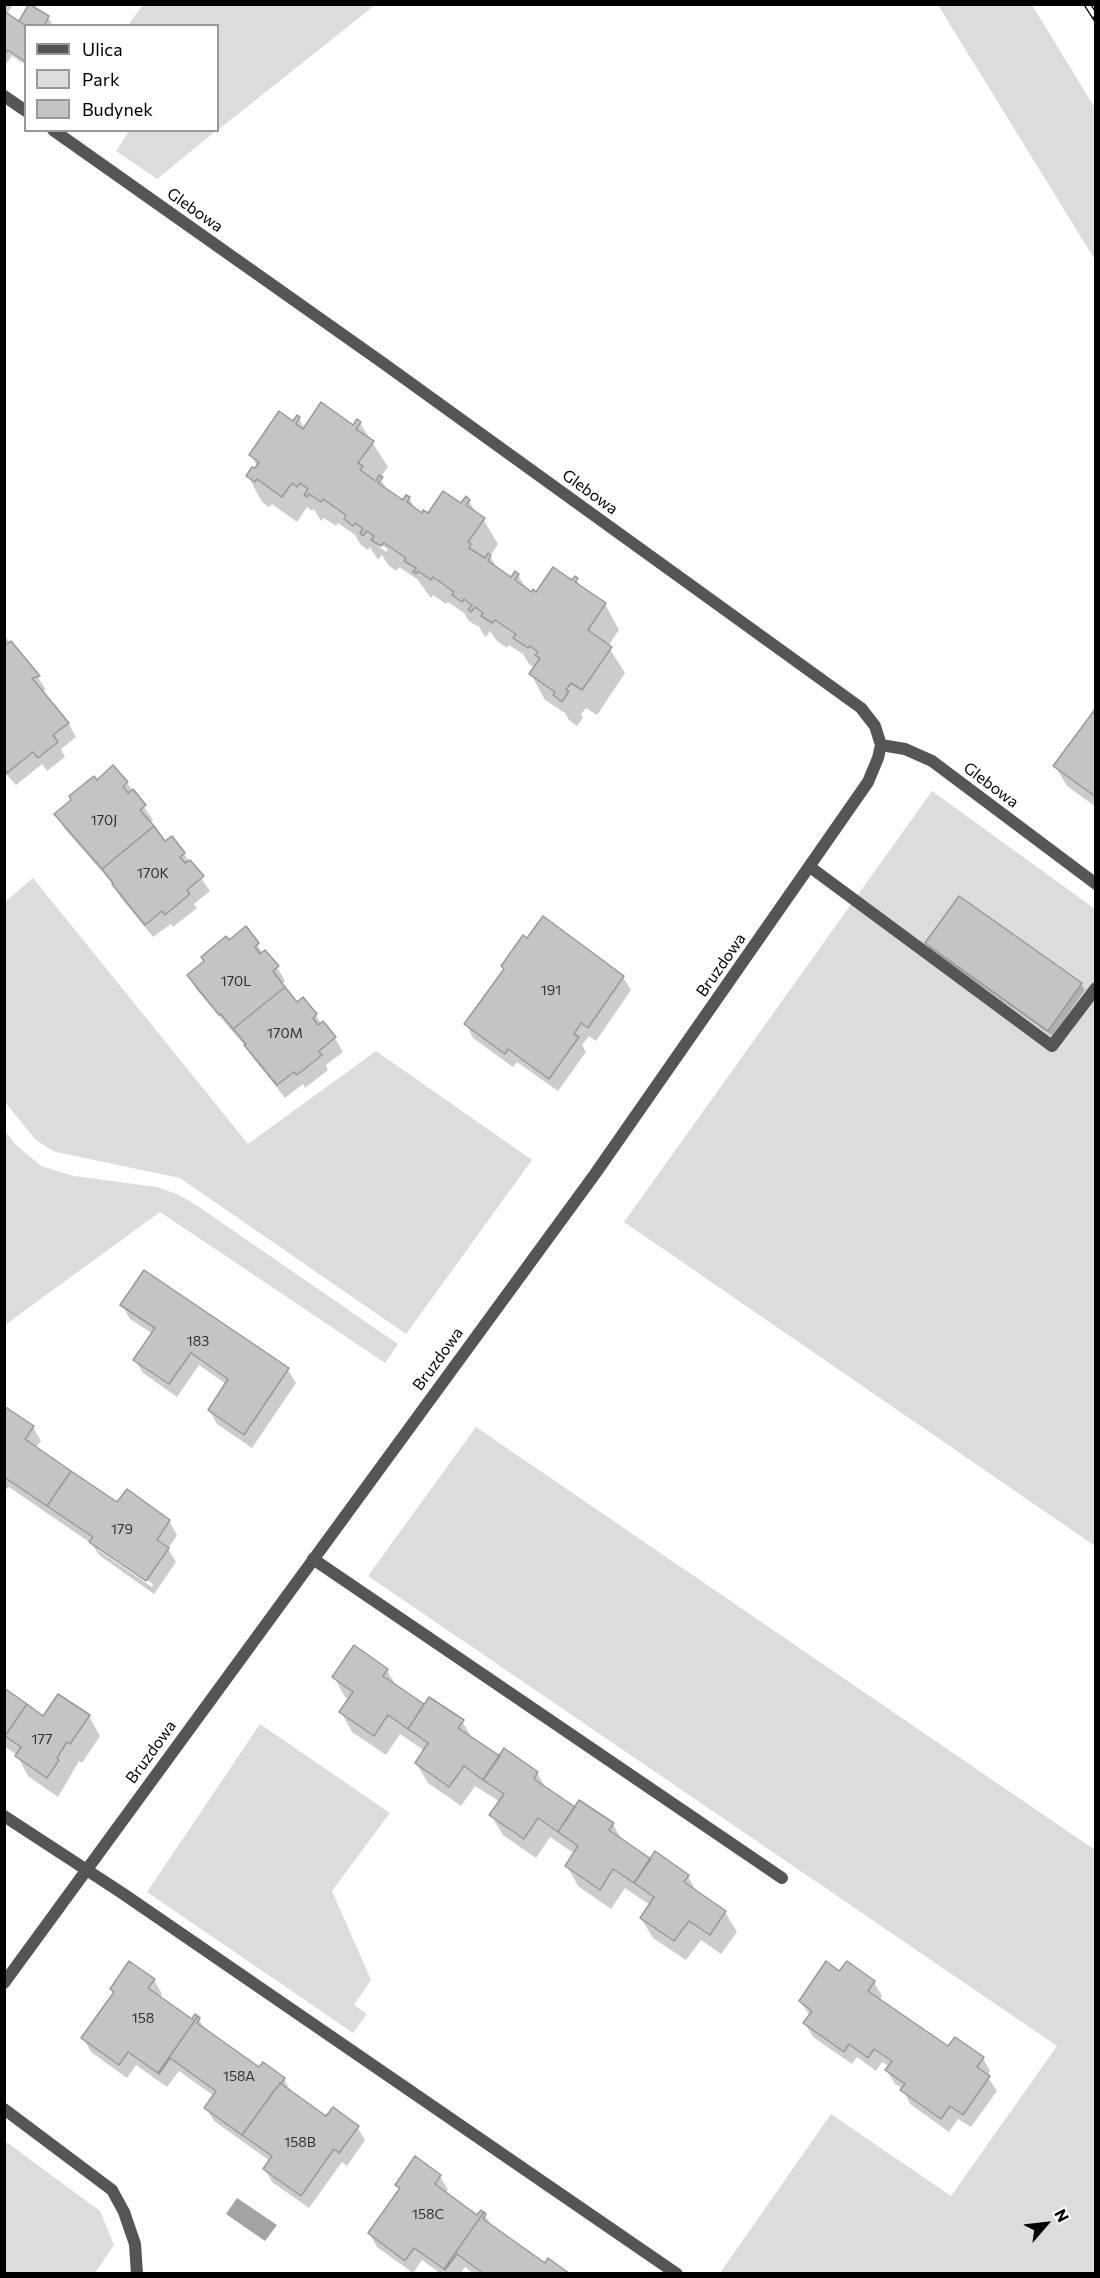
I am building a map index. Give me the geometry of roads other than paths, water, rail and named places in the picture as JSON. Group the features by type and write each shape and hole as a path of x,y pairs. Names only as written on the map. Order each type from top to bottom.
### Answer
{"street":[{"path":"4,96 24,110"},
{"name":"Glebowa","path":"57,132 383,363 861,708 875,726 881,745 904,749 932,761 1095,884"},
{"name":"Bruzdowa","path":"4,1983 595,1174 868,783 881,745"},
{"path":"810,867 1052,1046 1095,988"},
{"path":"313,1558 782,1878"},
{"path":"4,1816 86,1869 677,2274"},
{"path":"4,2109 112,2190 124,2212 135,2244 137,2274"}],"railway":[{"path":"1087,4 1096,18"}]}
